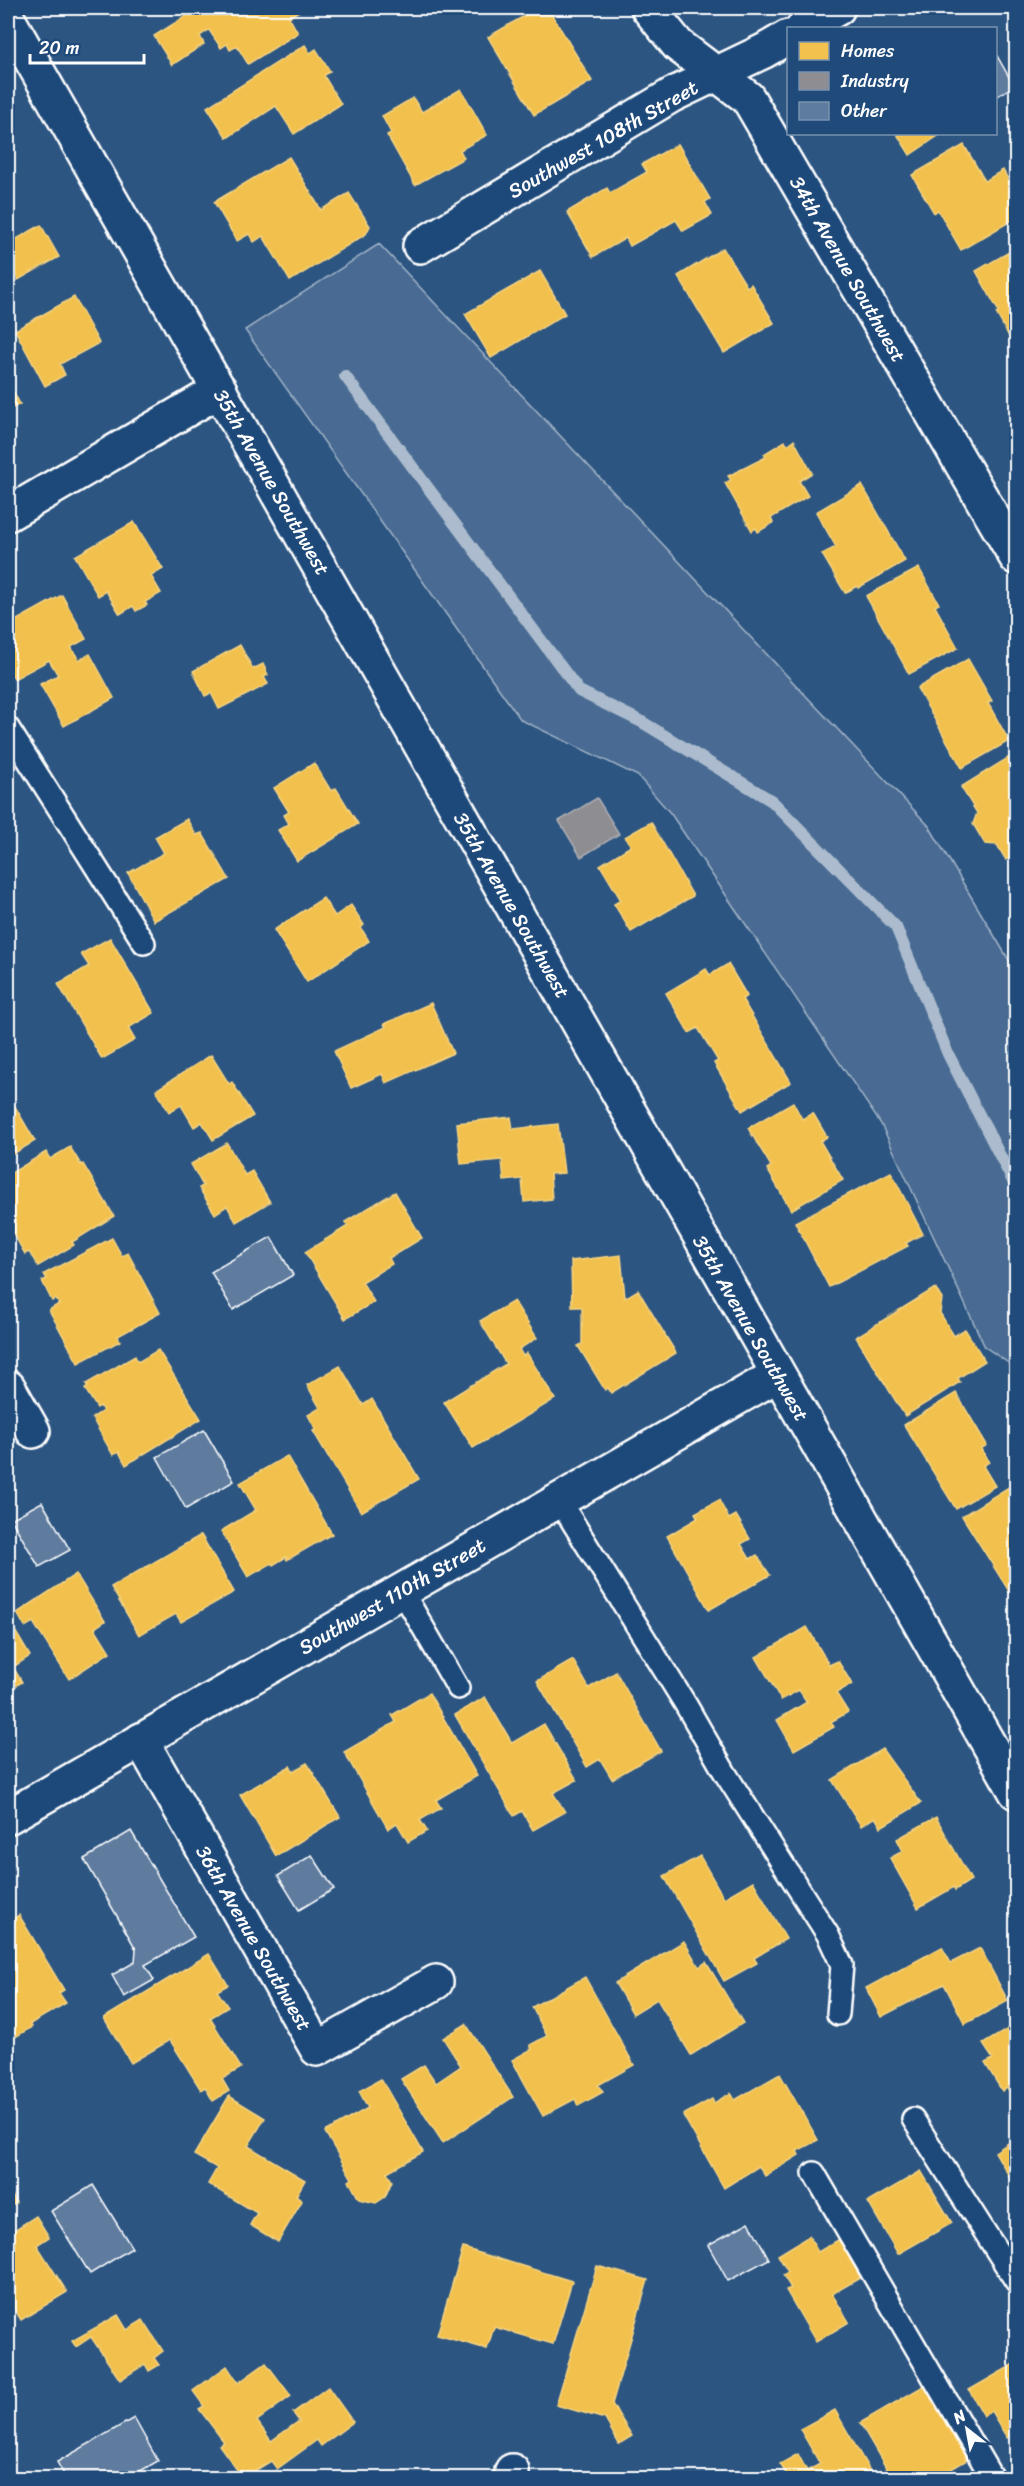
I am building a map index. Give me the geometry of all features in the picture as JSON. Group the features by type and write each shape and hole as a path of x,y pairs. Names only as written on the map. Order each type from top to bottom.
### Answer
{"street":[{"name":"34th Avenue Southwest","path":"648,8 678,45 748,98 1017,557"},
{"path":"804,27 838,8"},
{"name":"35th Avenue Southwest","path":"8,19 777,1375 1017,1792"},
{"name":"Southwest 108th Street","path":"420,246 672,95 787,38"},
{"path":"8,514 220,390"},
{"name":"Southwest 110th Street","path":"8,1817 777,1375"},
{"path":"8,1387 33,1431"},
{"name":"36th Avenue Southwest","path":"141,1740 317,2049 436,1982"}],"lane":[{"path":"8,728 144,943"},
{"path":"559,1500 686,1705 725,1773 828,1935 842,1965 838,2014"},
{"path":"402,1591 458,1688"},
{"path":"912,2119 1017,2281"},
{"path":"814,2173 992,2478"}],"shaded area":[{"path":"379,244 929,826 1016,972 1016,1368 985,1347 881,1124 671,814 638,776 521,720 245,330"}],"building: Homes":[{"path":"199,8 297,8 299,11 289,17 298,33 248,64 237,46 230,50 227,44 221,48 209,30 200,36 204,44 172,65 154,36"},
{"path":"538,8 548,8 592,81 534,115 488,37"},
{"path":"305,45 310,53 316,49 330,71 324,76 341,104 294,134 276,106 227,138 207,107"},
{"path":"461,89 487,135 460,150 464,158 415,185 387,135 391,133 382,116 413,98 422,112"},
{"path":"898,135 940,135 910,155"},
{"path":"678,144 710,199 705,202 712,215 683,231 676,220 630,246 626,238 593,257 567,212 607,188 610,193 647,172 642,164"},
{"path":"964,145 985,181 1003,170 1016,194 1016,218 961,250 938,210 934,213 912,175"},
{"path":"289,157 321,210 349,193 370,226 366,234 290,281 263,236 254,242 249,234 237,241 214,202"},
{"path":"41,225 59,257 18,280 8,261 8,244"},
{"path":"723,248 747,287 751,284 774,323 724,353 678,276"},
{"path":"1016,248 1016,349 976,271"},
{"path":"540,271 565,314 491,358 465,314"},
{"path":"74,297 99,343 60,364 65,375 45,386 15,330"},
{"path":"8,382 20,404 8,411"},
{"path":"794,440 812,473 799,481 808,496 771,518 773,523 758,532 756,528 752,531 725,483 731,480 728,476 766,457 764,454 785,441 787,445"},
{"path":"862,485 905,561 845,593 822,554 836,547 816,512"},
{"path":"134,522 163,569 151,576 161,593 145,602 147,605 136,611 133,606 120,614 106,591 98,596 75,556"},
{"path":"919,568 939,604 935,606 958,648 909,674 866,596"},
{"path":"62,595 86,639 71,647 79,660 90,654 114,698 64,726 40,684 58,675 49,660 14,679 8,667 8,625"},
{"path":"240,645 253,669 263,664 268,675 264,677 268,684 219,709 211,693 205,696 193,671"},
{"path":"968,659 992,701 988,703 1009,741 962,768 917,688"},
{"path":"1016,753 1016,854 1006,860 997,845 985,844 973,824 977,813 961,787"},
{"path":"314,763 331,791 336,788 358,824 297,861 278,830 289,824 284,815 289,812 274,788"},
{"path":"187,819 196,835 202,833 229,879 154,921 128,873 164,853 155,837"},
{"path":"651,822 693,896 631,932 614,904 621,900 600,865 631,846 625,837"},
{"path":"323,898 335,916 351,905 364,925 361,928 369,941 307,982 274,930"},
{"path":"110,938 154,1013 128,1028 135,1040 102,1059 58,984 89,966 81,954"},
{"path":"728,964 747,996 742,999 791,1082 742,1111 714,1063 718,1061 698,1028 689,1033 666,993 706,969 710,975"},
{"path":"431,1003 453,1053 386,1083 382,1074 351,1088 334,1051 386,1027 384,1024"},
{"path":"211,1055 229,1084 232,1082 253,1116 213,1140 202,1122 194,1127 181,1105 169,1112 156,1090"},
{"path":"10,1098 35,1141 8,1157 8,1099"},
{"path":"793,1102 802,1119 813,1113 827,1137 820,1141 843,1180 791,1210 767,1169 771,1166 748,1128"},
{"path":"511,1117 513,1129 558,1124 564,1173 550,1174 552,1199 524,1202 522,1179 504,1181 502,1160 461,1164 457,1123"},
{"path":"227,1143 245,1175 252,1171 270,1202 236,1222 227,1206 215,1214 199,1188 203,1186 191,1164"},
{"path":"70,1147 81,1165 83,1164 114,1216 72,1242 74,1245 38,1266 29,1252 25,1254 8,1224 8,1215 13,1211 8,1206 8,1175 46,1152 50,1159"},
{"path":"891,1172 923,1234 906,1243 908,1246 829,1287 795,1222"},
{"path":"395,1192 422,1238 389,1258 392,1264 362,1282 374,1302 345,1319 305,1252 348,1226 345,1222"},
{"path":"112,1238 122,1256 128,1253 160,1313 118,1336 120,1341 78,1363 49,1310 59,1304 56,1299 52,1301 42,1281 47,1279 44,1274"},
{"path":"621,1255 625,1298 638,1290 676,1353 611,1393 608,1388 605,1390 578,1346 582,1344 582,1307 572,1307 571,1261"},
{"path":"935,1288 942,1299 940,1313 954,1336 965,1329 985,1361 958,1378 960,1382 905,1416 856,1337"},
{"path":"514,1301 537,1338 519,1349 523,1356 527,1353 555,1399 473,1448 444,1402 506,1364 480,1321"},
{"path":"158,1350 201,1419 126,1465 119,1452 113,1455 92,1418 103,1411 100,1406 97,1408 85,1389 88,1387 86,1384 135,1356 138,1362"},
{"path":"340,1366 363,1405 372,1399 419,1479 361,1512 313,1431 316,1430 308,1415 320,1408 307,1385"},
{"path":"956,1393 987,1445 981,1449 989,1462 983,1466 995,1486 956,1509 904,1425"},
{"path":"287,1456 332,1534 287,1560 286,1557 273,1565 272,1563 248,1577 221,1531 256,1510 240,1483"},
{"path":"1012,1485 1016,1492 1016,1594 1012,1596 962,1516"},
{"path":"719,1500 729,1519 736,1515 750,1539 741,1544 750,1559 757,1555 770,1575 709,1610 667,1536 698,1518 695,1513"},
{"path":"201,1535 234,1592 181,1622 176,1614 139,1635 111,1587"},
{"path":"76,1574 105,1621 95,1628 110,1652 69,1679 33,1622 25,1627 17,1613"},
{"path":"8,1619 30,1656 13,1667 22,1682 8,1691"},
{"path":"807,1627 829,1665 838,1661 852,1684 836,1693 848,1712 831,1722 834,1727 794,1750 777,1720 807,1702 799,1690 781,1700 756,1657"},
{"path":"573,1660 589,1688 616,1672 661,1751 612,1779 600,1759 587,1767 537,1681"},
{"path":"429,1693 477,1776 436,1800 441,1808 420,1820 427,1831 408,1842 397,1823 388,1829 344,1752 396,1722 392,1715"},
{"path":"485,1697 512,1743 544,1724 577,1780 553,1793 565,1812 533,1830 522,1811 514,1816 455,1715"},
{"path":"882,1749 921,1803 881,1827 875,1817 861,1826 832,1780"},
{"path":"307,1763 340,1817 276,1856 240,1795 290,1766 293,1771"},
{"path":"936,1817 971,1880 918,1908 890,1858 903,1851 897,1839"},
{"path":"700,1856 724,1898 753,1881 786,1939 754,1958 757,1963 724,1981 664,1876"},
{"path":"19,1915 64,1990 59,1993 66,2003 30,2024 32,2027 12,2039 8,2030 8,1922"},
{"path":"684,1941 699,1967 706,1962 743,2023 691,2055 657,1999 633,2014 615,1983"},
{"path":"942,1947 951,1963 980,1948 1008,2001 965,2024 944,1984 881,2017 866,1988"},
{"path":"209,1954 228,1985 217,1991 228,2007 210,2018 241,2068 222,2079 229,2091 213,2101 205,2087 201,2090 170,2040 131,2063 104,2018"},
{"path":"585,1977 634,2065 598,2085 603,2092 578,2106 575,2099 543,2116 512,2060 532,2049 530,2045 547,2036 532,2007"},
{"path":"466,2024 513,2097 443,2143 401,2079 424,2065 436,2083 461,2066 443,2038"},
{"path":"1016,2024 1016,2103 1007,2088 1002,2091 985,2063 993,2059 983,2044"},
{"path":"780,2074 818,2140 797,2151 799,2155 765,2176 759,2166 724,2188 683,2115 712,2099 714,2103 731,2093 735,2100"},
{"path":"381,2079 423,2152 387,2172 392,2181 385,2197 376,2203 359,2199 349,2181 352,2179 325,2132 368,2108 359,2091"},
{"path":"229,2096 265,2118 248,2146 305,2180 296,2196 302,2201 278,2242 250,2225 257,2213 208,2184 217,2168 194,2155"},
{"path":"1016,2138 1016,2188 995,2152"},
{"path":"921,2171 952,2223 898,2254 868,2202"},
{"path":"8,2187 16,2203 8,2208"},
{"path":"36,2216 49,2237 37,2245 67,2292 21,2320 8,2299 8,2234"},
{"path":"809,2236 818,2252 843,2237 865,2275 832,2294 849,2322 816,2342 786,2290 791,2288 783,2275 788,2272 778,2255"},
{"path":"463,2248 572,2281 553,2344 494,2327 487,2349 437,2335"},
{"path":"597,2266 648,2280 612,2404 632,2436 619,2444 605,2419 556,2405"},
{"path":"118,2315 127,2330 143,2320 163,2351 154,2358 159,2365 149,2371 145,2364 120,2380 91,2337 76,2347 72,2341"},
{"path":"266,2363 291,2396 257,2421 271,2441 299,2421 293,2413 328,2387 353,2422 321,2446 317,2440 277,2469 271,2461 243,2478 219,2445 224,2442 199,2409 204,2406 193,2391 227,2366 238,2383"},
{"path":"1016,2363 1016,2432 1007,2438 991,2411 984,2416 969,2390"},
{"path":"925,2385 967,2460 939,2476 941,2478 892,2478 860,2423"},
{"path":"835,2410 874,2478 789,2478 780,2464 798,2454 807,2471 820,2464 800,2429"}],"building: Industry":[{"path":"597,798 619,834 581,857 559,821"}],"building: Other":[{"path":"997,56 1014,86 997,96"},
{"path":"271,1237 293,1275 233,1310 211,1272"},
{"path":"204,1430 234,1481 186,1509 157,1457"},
{"path":"42,1502 70,1550 39,1567 11,1519"},
{"path":"131,1831 194,1937 145,1965 154,1980 124,1997 112,1975 135,1962 136,1949 84,1859"},
{"path":"312,1855 334,1889 299,1910 278,1876"},
{"path":"93,2185 132,2248 90,2274 51,2211"},
{"path":"749,2222 769,2259 728,2281 708,2245"},
{"path":"134,2418 158,2461 128,2478 66,2478 57,2462"}],"waterway":[{"path":"345,376 579,691 642,722 772,801 896,927 948,1054 1016,1187"}]}
